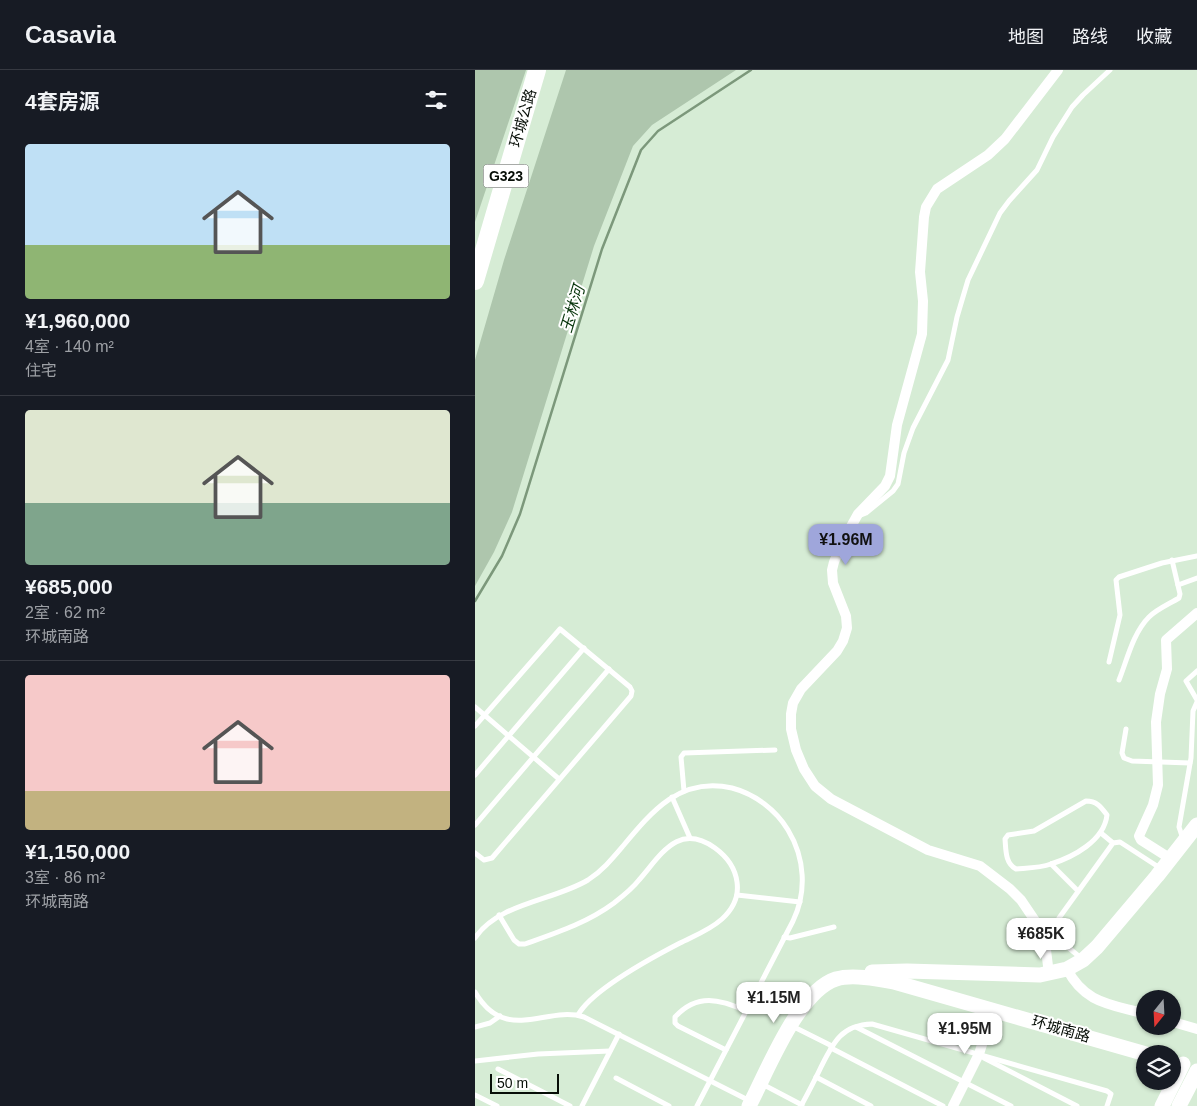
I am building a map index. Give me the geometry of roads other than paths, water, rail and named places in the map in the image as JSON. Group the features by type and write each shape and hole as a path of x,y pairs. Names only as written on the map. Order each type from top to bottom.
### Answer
{"highway":[{"name":"环城公路","path":"475,281 537,70"}],"main road":[{"path":"750,1104 790,1025 809,998 827,984 837,979 872,972 905,978 1049,974 1067,969 1083,960 1097,948 1167,865 1197,825"},
{"name":"环城南路","path":"905,978 993,1010 1136,1051"},
{"path":"1162,1106 1187,1066"},
{"path":"1179,1106 1187,1066"}],"street":[{"path":"1049,974 1044,934 1021,900 1010,889 980,866 936,853 831,799 815,786 799,760 791,729 791,708 801,689 837,651 846,634 846,616 833,583 832,570 836,554 858,514 888,481 891,470 897,425 921,344 923,310 920,272 924,216 928,203 937,189 984,158 1005,139 1058,70"},
{"path":"1167,865 1139,836 1157,794 1159,776 1156,722 1158,702 1167,668 1166,640 1197,613"},
{"path":"1067,969 1079,988 1089,996 1101,1002 1136,1012"},
{"path":"953,1106 979,1055 993,1010"},
{"path":"1181,1024 1197,1029"}],"lane":[{"path":"858,514 866,513 893,491 898,484 905,452 913,428 948,360 964,290 979,254 1001,212 1037,170 1053,137 1072,108 1083,94 1111,70"},
{"path":"1109,662 1120,615 1117,580 1119,577 1173,560 1197,556"},
{"path":"1119,680 1137,636 1145,622 1154,613 1179,598 1180,594 1173,560"},
{"path":"1178,585 1197,578"},
{"path":"475,726 558,630 565,631 630,687 632,694 492,858 484,860 475,853"},
{"path":"475,775 584,648"},
{"path":"475,824 609,669"},
{"path":"1185,841 1179,827 1194,743 1193,711 1197,701 1186,681 1197,671"},
{"path":"475,707 559,779"},
{"path":"1127,729 1122,753 1123,758 1131,761 1190,763"},
{"path":"684,791 681,757 684,753 775,750"},
{"path":"475,938 477,931 499,916 577,886 594,876 607,864 650,814 672,797 684,791 707,785 726,786 755,797 772,810 787,828 797,850 802,871 800,902 785,937 697,1106"},
{"path":"672,797 690,838"},
{"path":"1085,801 1098,804 1107,815 1107,821 1101,833 1086,847 1051,864 1016,869 1007,860 1005,839 1008,834 1034,831 1085,801"},
{"path":"1101,833 1113,843"},
{"path":"499,916 519,944 533,941 571,927 614,903 638,882 667,848 678,841 690,838 708,844 728,860 735,874 737,884 737,895 728,913 717,924 635,968 590,1001 578,1015"},
{"path":"1083,960 1058,939 1059,918 1113,843 1120,842 1167,865"},
{"path":"1051,864 1078,891"},
{"path":"737,895 800,902"},
{"path":"785,937 790,938 834,927"},
{"path":"475,994 487,1007 500,1016 524,1021 566,1014 590,1019 711,1081 750,1104"},
{"path":"726,1050 678,1026 675,1023 675,1017 694,1003 707,999 721,1001 746,1011"},
{"path":"475,1027 490,1023 500,1016"},
{"path":"761,1084 801,1105 831,1047 844,1032 864,1024 879,1025 1107,1091 1111,1096 1107,1106"},
{"path":"790,1025 943,1106"},
{"path":"856,1026 1011,1106"},
{"path":"582,1106 619,1034"},
{"path":"475,1061 538,1054 610,1051"},
{"path":"979,1055 1077,1106"},
{"path":"498,1069 571,1106"},
{"path":"616,1078 669,1106"},
{"path":"816,1078 871,1106"},
{"path":"475,1095 497,1106"}],"waterway":[{"name":"玉林河","path":"475,601 502,556 520,514 602,249 641,150 658,131 751,70"}]}
